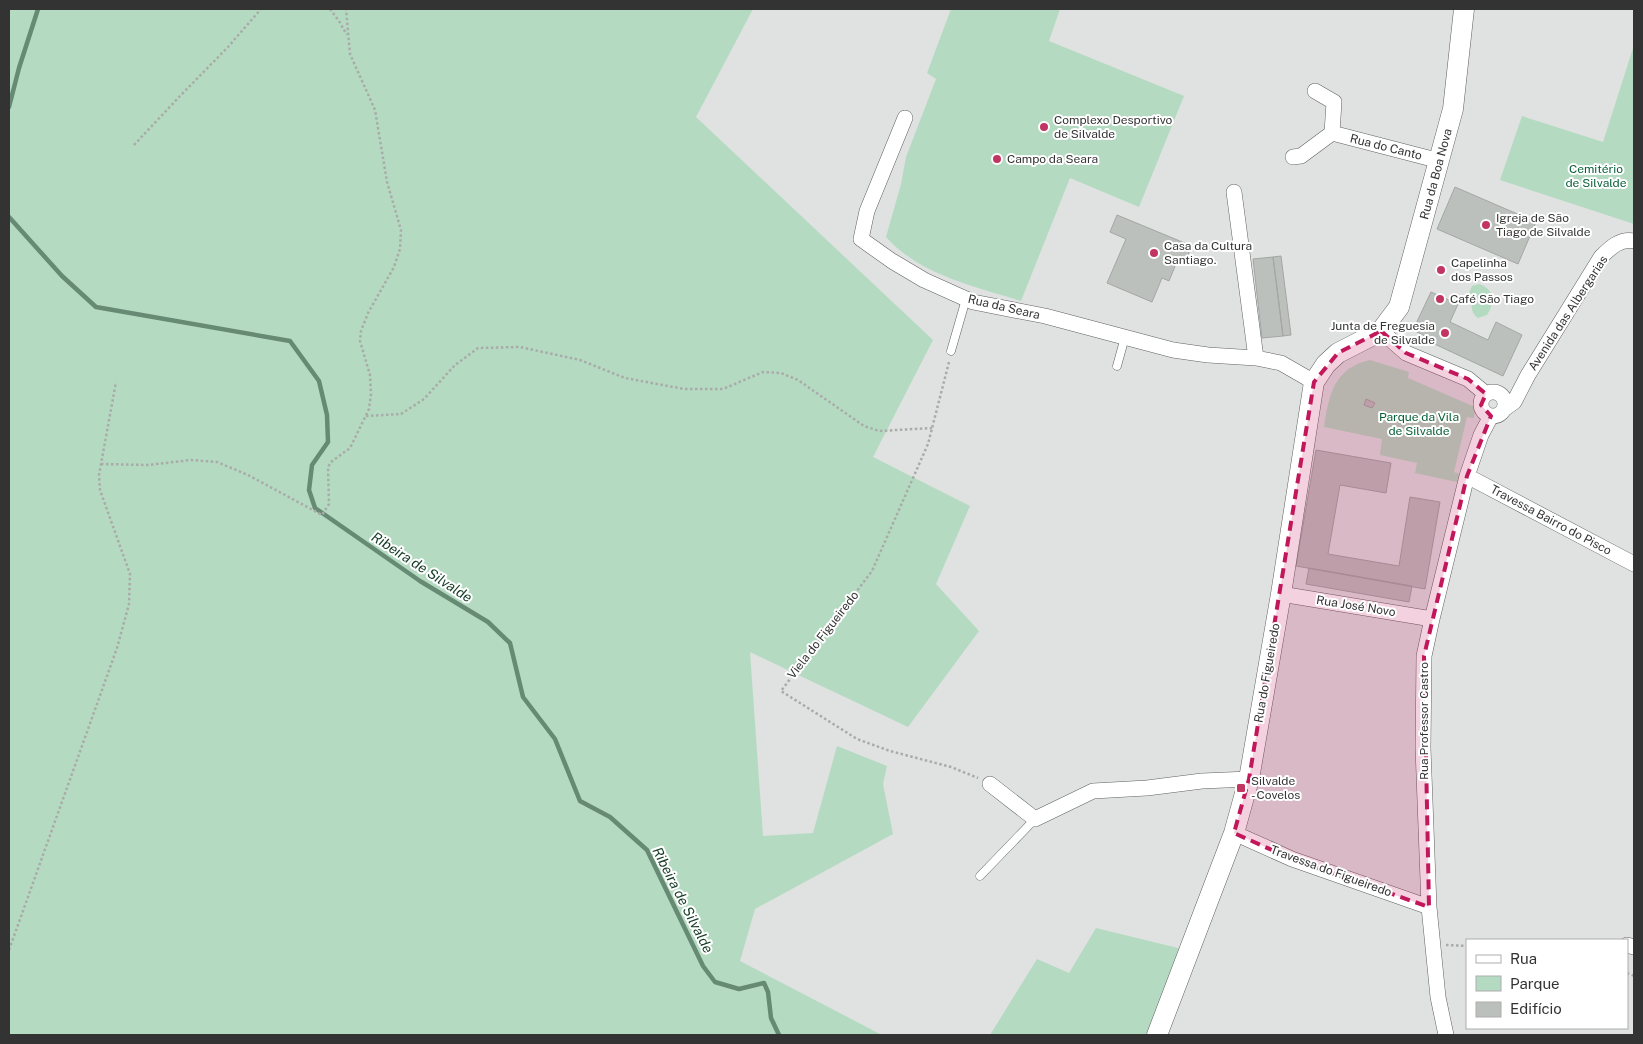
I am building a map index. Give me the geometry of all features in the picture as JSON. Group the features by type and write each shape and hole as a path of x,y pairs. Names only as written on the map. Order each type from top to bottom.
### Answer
{"main road":[{"name":"Rua da Boa Nova","path":"1381,331 1399,307 1440,161 1453,109 1464,9"},
{"name":"Rua do Figueiredo","path":"1157,1035 1234,833 1249,779 1281,594 1314,382 1326,364 1338,353 1381,331"}],"street":[{"name":"Rua do Canto","path":"1314,90 1334,102 1332,134"},
{"name":"Rua da Seara","path":"905,118 867,211 861,239 892,261 924,280 972,302 1045,316 1173,350 1208,355 1256,358 1281,364 1314,382"},
{"name":"Rua do Canto","path":"1293,157 1300,156 1332,134 1440,161"},
{"path":"1234,192 1256,358"},
{"name":"Avenida das Albergarias","path":"1498,413 1514,402 1528,375 1601,257 1614,244 1629,240 1634,241"},
{"path":"1381,331 1406,352 1468,379 1492,393 1501,395 1505,402 1498,413 1484,412 1481,405 1483,397 1492,393"},
{"name":"Avenida das Albergarias","path":"1492,393 1528,375"},
{"name":"Rua Professor Castro","path":"1446,1035 1438,997 1429,906 1423,700 1424,656 1467,476 1481,435 1498,413"},
{"name":"Travessa Bairro do Pisco","path":"1467,476 1634,564"},
{"name":"Rua José Novo","path":"1281,594 1432,619"},
{"path":"990,784 1035,819 1093,790 1147,788 1202,781 1249,779"},
{"name":"Travessa do Figueiredo","path":"1234,833 1292,859 1429,906"}],"lane":[{"path":"951,351 966,299"},
{"path":"1117,366 1125,337"},
{"path":"980,876 1035,819"}],"path":[{"path":"134,146 228,48 261,9"},
{"path":"330,9 348,36"},
{"path":"100,464 148,465 191,460 217,462 248,475 322,515 329,504 328,467 331,462 350,448 366,416 371,394 370,375 360,341 361,331 372,306 394,267 400,249 401,230 386,182 375,110 350,54 346,9"},
{"path":"366,416 401,414 424,398 454,365 478,348 520,347 580,360 625,378 684,389 723,389 763,372 781,373 798,380 864,426 879,431 932,428"},
{"name":"Viela do Figueiredo","path":"951,351 932,428 921,461 872,571 781,691 857,739 890,751 951,767 990,784"},
{"path":"9,950 117,648 129,604 130,574 100,490 99,474 116,382"},
{"path":"1433,944 1466,946"}],"highlighted area":[{"path":"1381,331 1406,353 1468,379 1486,394 1481,405 1491,416 1467,476 1424,656 1429,907 1292,859 1234,833 1249,779 1314,382 1338,353"}],"green space":[{"path":"9,9 753,9 696,117 933,340 873,457 970,506 936,584 979,631 908,727 750,652 763,836 813,833 837,746 887,766 883,784 893,834 755,909 740,961 882,1035 9,1035"},
{"name":"Complexo Desportivo de Silvalde","path":"951,9 1060,9 1049,41 1184,96 1139,207 1070,178 1021,301 949,278 931,270 900,250 886,237 901,184 906,157 936,79 927,73"},
{"name":"Cemitério de Silvalde","path":"1634,45 1634,224 1500,180 1522,116 1603,142"},
{"path":"1479,284 1488,289 1491,293 1492,301 1487,315 1478,318 1473,313 1469,293 1472,286"},
{"name":"Parque da Vila de Silvalde","path":"1370,360 1409,372 1408,378 1475,407 1474,418 1467,417 1454,472 1459,474 1457,482 1415,473 1417,463 1380,455 1382,439 1324,427 1328,404 1335,384 1348,369"},
{"path":"1096,928 1182,949 1149,1035 990,1035 1037,959 1069,973"}],"building":[{"name":"Igreja de São Tiago de Silvalde","path":"1455,187 1536,222 1518,264 1437,229"},
{"name":"Casa da Cultura Santiago.","path":"1117,215 1192,246 1185,262 1178,259 1169,281 1162,278 1152,302 1107,283 1126,239 1110,232"},
{"path":"1281,256 1291,335 1283,336 1273,257"},
{"path":"1273,257 1283,336 1262,338 1253,259"},
{"name":"Junta de Freguesia de Silvalde","path":"1431,292 1458,304 1450,322 1488,340 1496,322 1522,335 1503,376 1426,340 1427,337 1413,330"},
{"path":"1366,399 1375,403 1372,408 1364,405"},
{"path":"1316,450 1391,463 1386,493 1340,485 1328,554 1399,566 1410,497 1440,502 1425,589 1296,566"},
{"path":"1309,568 1412,586 1409,602 1306,584"}],"waterway":[{"name":"Ribeira de Silvalde","path":"9,107 38,9"},
{"name":"Ribeira de Silvalde","path":"9,217 62,276 96,307 290,341 319,381 327,415 328,442 312,465 309,490 315,508 420,581 488,622 510,643 523,697 555,739 580,801 610,817 647,850 703,966 715,982 739,989 764,983 768,992 771,1018 779,1035"}],"place":[{"name":"Complexo Desportivo de Silvalde","path":"1044,127"},
{"name":"Campo da Seara","path":"997,159"},
{"name":"Igreja de São Tiago de Silvalde","path":"1486,225"},
{"name":"Casa da Cultura Santiago.","path":"1154,253"},
{"name":"Capelinha dos Passos","path":"1441,270"},
{"name":"Café São Tiago","path":"1440,299"},
{"name":"Junta de Freguesia de Silvalde","path":"1445,333"},
{"name":"Silvalde - Covelos","path":"1241,788"}]}
